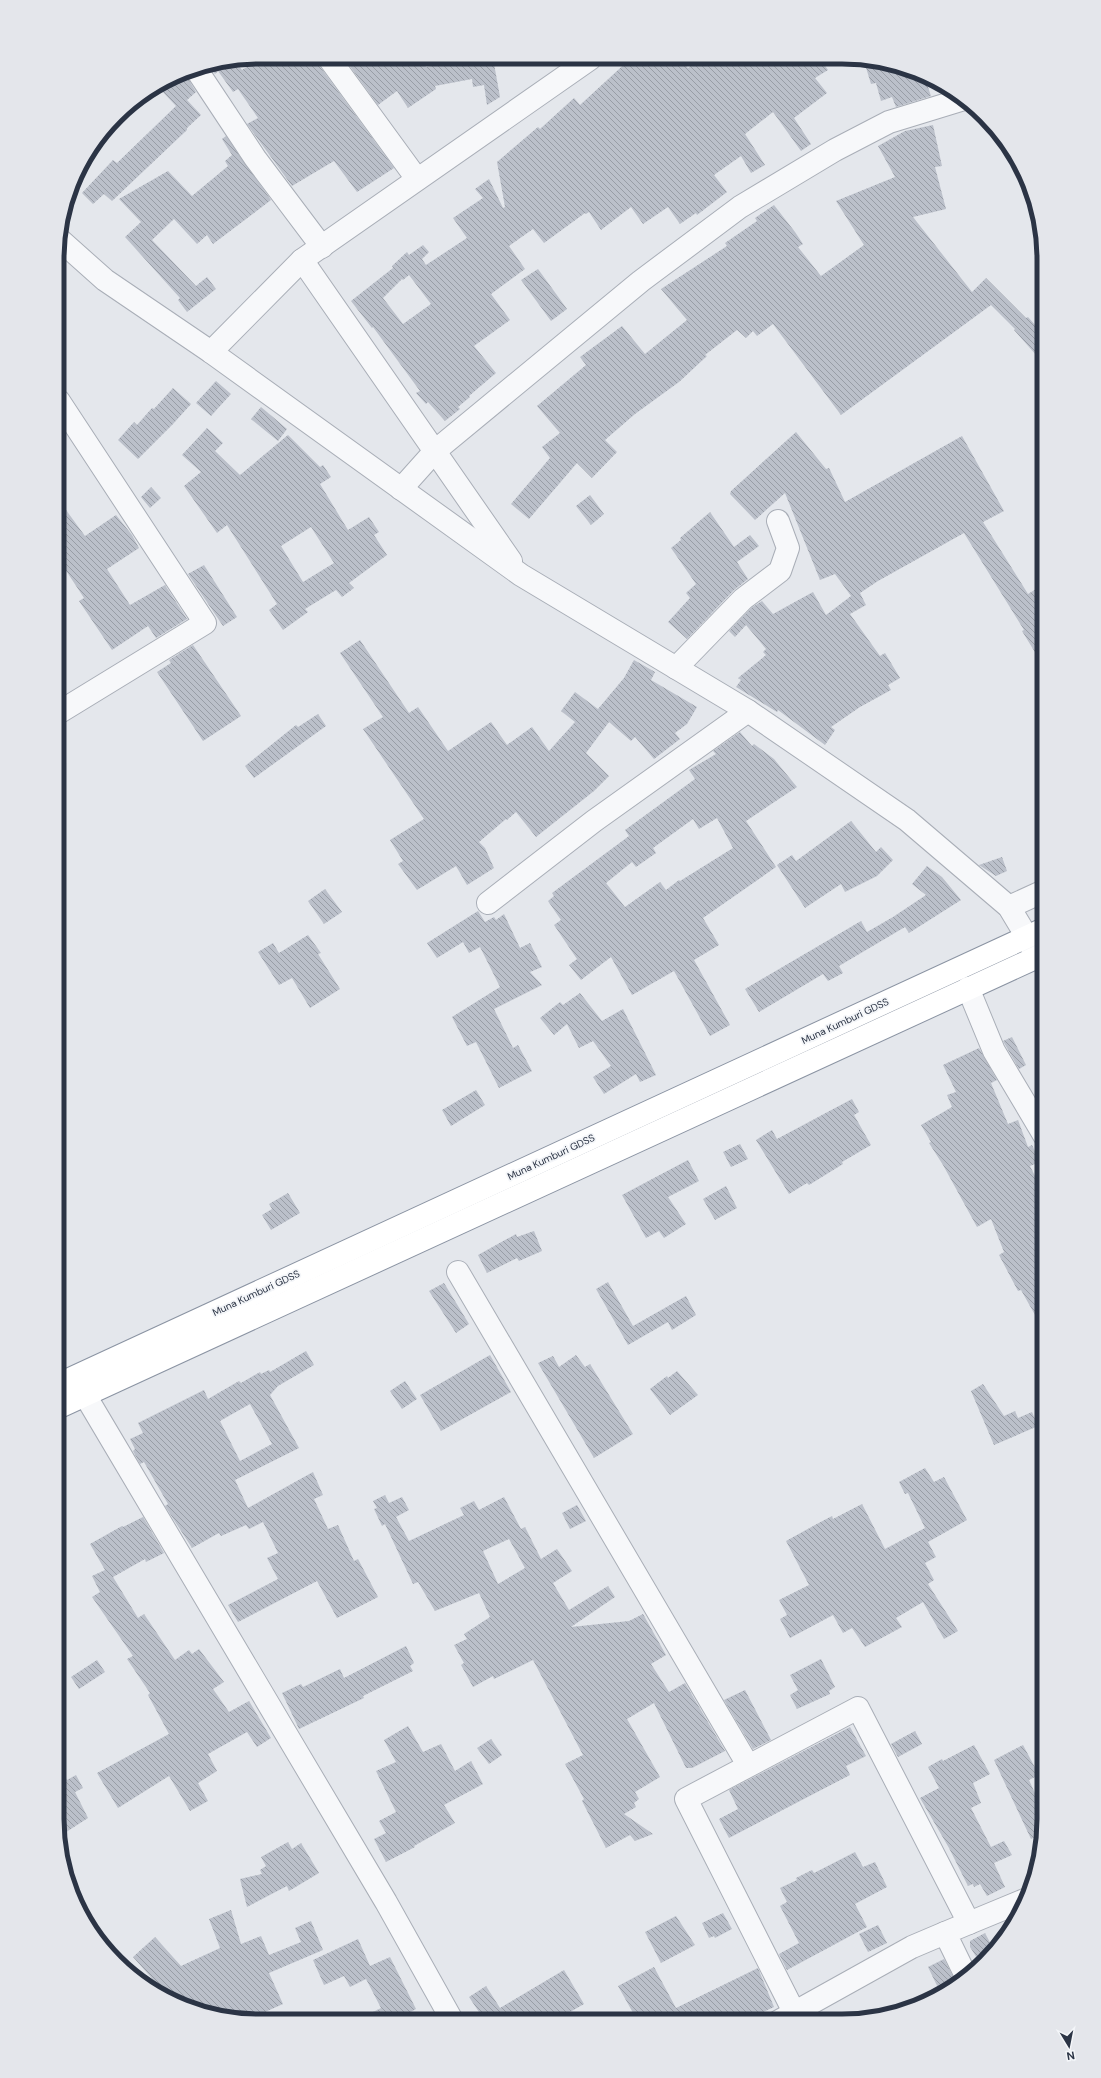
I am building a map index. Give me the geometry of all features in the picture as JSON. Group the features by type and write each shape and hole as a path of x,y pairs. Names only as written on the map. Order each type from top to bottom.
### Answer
{"highway":[{"name":"Muna Kumburi GDSS","path":"64,1381 1036,933"},
{"path":"64,1405 1037,956"}],"street":[{"path":"333,64 417,179"},
{"path":"211,352 302,260 583,64"},
{"path":"199,73 255,158 322,247"},
{"path":"401,489 435,451 641,281 740,207 835,150 889,122 957,101"},
{"path":"64,243 105,280 211,352 521,575 748,711 907,820 1009,907 1036,933"},
{"path":"302,260 521,575"},
{"path":"64,410 205,623 64,709"},
{"path":"676,668 743,599 780,571 788,548 778,521"},
{"path":"488,903 594,821 748,711"},
{"path":"1009,907 1037,894"},
{"path":"968,988 994,1050 1037,1123"},
{"path":"458,1272 748,1765"},
{"path":"85,1395 386,1902 449,2014"},
{"path":"786,2014 686,1799 858,1708 969,1923"},
{"path":"792,2014 912,1947 1018,1903"},
{"path":"945,1933 964,1972"}],"building":[{"path":"251,64 318,64 394,168 357,192 334,161 292,186 247,124 258,118 238,89 233,92 218,71 215,74 212,70 238,65 242,70"},
{"path":"348,64 424,64 426,67 444,64 494,64 500,97 487,105 484,85 473,87 472,79 435,86 436,89 408,108 397,91 378,105"},
{"path":"625,64 684,64 688,68 693,64 824,64 828,70 815,78 827,93 794,118 811,144 801,151 773,112 745,134 765,165 751,173 741,156 714,175 727,192 697,215 696,213 680,224 668,207 643,224 631,207 601,230 589,212 586,214 585,213 544,243 533,229 509,246 525,269 491,294 510,320 474,346 496,373 469,396 470,397 458,407 460,409 445,421 428,402 426,404 416,393 420,391 373,327 372,328 351,301 393,268 392,266 407,252 409,255 423,245 429,252 422,259 426,265 467,238 453,218 483,198 475,189 489,179 503,208 505,207 497,162 538,127 540,129 574,98 580,105","holes":["409,275 431,304 403,324 383,298 402,279 403,280"]},
{"path":"865,66 905,74 927,83 931,96 896,107 892,97 881,101 876,83 871,84"},
{"path":"187,78 196,92 187,100 201,115 112,201 104,194 93,204 82,193 113,160 117,163 176,106 161,90"},
{"path":"933,125 942,166 935,167 946,209 913,217 972,292 986,278 1026,318 1028,317 1037,327 1037,356 1014,330 1015,329 991,305 841,415 773,324 757,336 753,331 746,338 737,330 705,355 707,356 679,382 635,414 605,440 617,452 592,478 577,463 529,519 511,504 550,458 542,447 560,433 537,406 586,365 580,357 622,326 645,354 687,320 661,289 727,246 725,243 757,221 755,218 774,205 803,244 798,247 821,276 864,245 836,201 895,177 878,146 905,131"},
{"path":"226,136 271,200 213,244 207,235 197,244 174,219 152,240 196,286 207,277 216,289 187,312 178,300 180,298 125,237 141,222 119,199 168,171 192,196 228,166 225,161 232,155 222,139"},
{"path":"538,269 567,309 551,321 521,280"},
{"path":"216,381 231,394 211,416 196,403"},
{"path":"173,388 191,404 138,459 118,440 134,422 137,425 152,408 154,409"},
{"path":"261,407 287,429 278,441 251,419"},
{"path":"207,428 223,443 215,451 240,475 288,435 320,467 323,465 331,477 320,484 348,530 369,517 379,532 374,535 387,555 349,583 354,588 342,597 336,590 305,609 308,612 283,630 269,610 277,604 227,525 217,533 184,486 201,472 182,455","holes":["311,527 334,563 303,582 281,546"]},
{"path":"796,432 826,469 829,468 845,502 962,436 1004,511 983,522 1028,594 1037,588 1037,656 1022,631 1024,630 964,533 878,581 860,593 866,605 850,614 880,656 885,653 900,678 888,685 891,690 860,707 831,727 835,730 825,745 778,710 777,712 736,687 741,680 738,678 766,655 763,652 766,649 746,625 735,637 729,631 751,608 762,601 773,614 813,592 826,615 851,596 835,574 820,580 785,493 755,520 730,494 731,491"},
{"path":"151,487 161,498 150,508 141,497"},
{"path":"590,495 604,514 591,525 576,506"},
{"path":"64,507 85,536 116,515 132,535 139,548 107,569 130,605 165,585 187,619 156,638 148,626 112,650 79,601 84,598 65,569"},
{"path":"710,512 734,547 750,535 759,546 737,562 748,579 734,590 687,639 668,622 690,598 686,593 696,584 671,548 681,540 680,538"},
{"path":"204,565 237,617 223,626 188,574"},
{"path":"360,640 409,713 418,707 448,751 491,722 507,745 532,727 549,751 575,722 561,711 575,692 598,709 624,678 634,660 655,672 651,680 697,707 687,724 675,733 680,739 654,759 635,737 631,741 609,722 586,753 609,776 594,791 536,837 516,812 507,820 506,819 479,842 485,848 494,868 467,885 456,866 417,890 398,864 403,861 390,840 424,819 363,729 383,717 340,653"},
{"path":"193,645 241,716 203,741 157,672 171,663 169,660"},
{"path":"318,714 326,726 254,778 245,766 296,725 298,727"},
{"path":"740,732 752,746 754,744 774,759 797,787 746,821 776,867 703,918 719,945 694,960 730,1025 710,1036 674,971 632,995 611,957 581,980 569,965 577,959 554,925 561,920 548,901 554,896 552,893 629,836 625,830 695,779 689,770 716,754 713,751","holes":["717,818 733,848 680,881 679,880 666,890 660,882 625,907 606,883 632,862 636,867 656,853 653,848 693,819 699,829"]},
{"path":"851,821 876,852 881,847 893,860 877,876 845,892 841,884 805,908 777,865 792,855 796,861"},
{"path":"1002,857 1007,871 996,876 979,865"},
{"path":"927,866 942,877 961,900 909,933 905,927 839,966 843,973 828,981 823,974 759,1012 745,989 861,921 867,932 926,895 912,884"},
{"path":"325,889 342,912 324,924 308,901"},
{"path":"478,911 485,922 494,917 496,920 504,914 520,948 530,943 542,967 530,972 542,985 494,1009 513,1048 518,1045 532,1071 499,1088 476,1042 467,1046 452,1017 500,987 480,947 469,953 463,942 437,958 427,943"},
{"path":"308,935 321,953 318,954 340,989 310,1008 292,978 279,985 258,952 273,943 279,953"},
{"path":"580,993 602,1021 623,1009 656,1075 640,1082 636,1074 604,1094 593,1077 611,1066 593,1041 579,1048 567,1024 554,1035 540,1018 560,1002 563,1005"},
{"path":"1012,1037 1026,1065 1019,1069 1003,1041"},
{"path":"979,1048 997,1080 991,1083 1008,1124 1018,1120 1028,1147 1032,1145 1037,1156 1037,1163 1030,1166 1037,1180 1037,1319 1021,1290 1018,1291 999,1255 1004,1252 991,1219 977,1227 943,1165 929,1143 931,1142 921,1125 952,1107 947,1095 956,1092 943,1065"},
{"path":"476,1090 485,1105 451,1126 442,1110"},
{"path":"852,1099 859,1112 854,1115 871,1145 842,1162 843,1164 809,1185 807,1183 789,1194 756,1140 772,1130 777,1139"},
{"path":"740,1144 748,1159 731,1167 723,1152"},
{"path":"688,1160 699,1181 668,1197 686,1224 664,1238 659,1231 646,1238 622,1195"},
{"path":"726,1186 737,1208 715,1220 703,1199"},
{"path":"288,1193 300,1213 271,1230 262,1215 272,1209 269,1204"},
{"path":"534,1231 542,1251 519,1261 517,1258 487,1273 478,1255 516,1234 517,1237"},
{"path":"608,1282 633,1326 686,1296 696,1315 672,1330 668,1322 628,1345 596,1289"},
{"path":"444,1283 469,1324 456,1333 429,1291"},
{"path":"306,1351 314,1365 278,1386 270,1395 299,1448 235,1480 248,1508 313,1472 323,1495 314,1499 328,1529 338,1525 354,1561 358,1559 378,1597 337,1618 317,1581 238,1622 228,1605 278,1579 267,1558 278,1553 263,1522 249,1529 246,1525 221,1536 219,1533 192,1548 165,1506 168,1504 144,1462 140,1464 133,1451 135,1449 130,1439 143,1433 138,1423 204,1390 208,1399 239,1381 241,1383 260,1372 261,1374 269,1370 270,1372","holes":["250,1404 272,1444 240,1461 220,1421"]},
{"path":"490,1355 511,1392 441,1431 420,1395"},
{"path":"576,1355 585,1367 590,1364 633,1434 594,1458 538,1363 553,1356 559,1367"},
{"path":"677,1371 698,1395 670,1415 650,1389 667,1376 668,1378"},
{"path":"405,1381 417,1399 402,1409 390,1391"},
{"path":"983,1384 1004,1416 1015,1411 1018,1418 1032,1412 1037,1426 994,1445 971,1391"},
{"path":"925,1468 934,1482 944,1477 967,1520 928,1542 936,1557 925,1563 934,1580 928,1584 958,1631 944,1639 923,1602 896,1618 902,1627 865,1647 852,1628 843,1633 833,1615 790,1638 780,1619 787,1615 779,1600 809,1585 786,1541 832,1516 833,1519 862,1504 885,1549 925,1528 908,1493 905,1494 899,1482"},
{"path":"385,1495 389,1503 402,1497 409,1510 396,1517 409,1541 464,1515 460,1508 474,1501 479,1510 504,1497 521,1529 525,1527 541,1559 557,1549 572,1571 553,1583 569,1610 608,1586 615,1597 571,1627 629,1621 643,1614 666,1655 651,1664 669,1692 685,1683 725,1751 692,1768 686,1768 654,1703 627,1719 660,1777 635,1792 639,1799 634,1803 636,1807 624,1814 653,1834 635,1841 630,1835 606,1848 582,1801 584,1799 565,1764 583,1755 533,1660 494,1679 493,1676 473,1687 461,1665 464,1663 454,1645 467,1639 464,1634 490,1617 479,1593 435,1611 418,1582 413,1584 385,1524 382,1526 374,1509 377,1508 373,1501","holes":["509,1539 525,1568 498,1584 483,1551"]},
{"path":"577,1505 586,1521 570,1529 562,1513"},
{"path":"143,1517 164,1553 146,1562 145,1559 113,1577 138,1618 144,1614 175,1660 189,1650 192,1654 199,1649 224,1682 213,1689 229,1712 249,1701 271,1738 257,1747 247,1732 208,1754 217,1771 198,1783 208,1801 190,1811 169,1776 118,1808 97,1773 169,1734 148,1695 150,1693 127,1659 133,1656 92,1597 100,1592 92,1576 105,1570 90,1544 122,1526 123,1527"},
{"path":"406,1646 414,1663 410,1666 413,1671 363,1696 364,1698 299,1729 282,1693 301,1684 303,1687 340,1669 344,1678"},
{"path":"821,1659 835,1687 829,1691 830,1694 797,1709 790,1695 798,1690 790,1675"},
{"path":"97,1660 105,1672 79,1689 71,1677"},
{"path":"745,1690 771,1740 753,1749 724,1700"},
{"path":"408,1726 423,1752 441,1744 455,1771 471,1761 483,1784 444,1805 455,1823 414,1846 415,1847 386,1862 374,1839 386,1833 379,1821 396,1812 376,1771 396,1762 384,1740"},
{"path":"850,1727 866,1756 846,1766 850,1775 729,1838 719,1819 738,1809 729,1790"},
{"path":"915,1731 922,1744 898,1757 891,1744"},
{"path":"491,1739 502,1755 489,1764 477,1748"},
{"path":"974,1745 990,1774 973,1783 981,1803 971,1808 991,1847 1004,1841 1012,1855 994,1863 1005,1887 987,1896 980,1884 974,1887 973,1884 968,1886 949,1848 920,1798 939,1788 928,1767"},
{"path":"1023,1745 1037,1771 1037,1776 1029,1780 1037,1798 1036,1837 1031,1839 994,1760"},
{"path":"64,1775 67,1780 76,1775 83,1788 75,1792 88,1818 64,1833"},
{"path":"288,1842 292,1849 301,1843 319,1873 289,1891 287,1886 247,1907 240,1879 262,1874 260,1870 266,1866 261,1857"},
{"path":"855,1852 863,1867 875,1862 887,1887 855,1904 867,1927 787,1970 779,1954 799,1943 780,1906 787,1902 780,1888 797,1880 796,1878 812,1870 814,1873"},
{"path":"231,1910 241,1944 261,1936 269,1955 301,1942 295,1928 311,1921 323,1950 269,1973 283,2004 265,2012 266,2014 246,2014 196,2004 160,1987 133,1957 155,1937 181,1966 220,1948 209,1919"},
{"path":"723,1913 732,1929 715,1938 714,1936 709,1938 702,1923"},
{"path":"676,1916 695,1945 661,1963 645,1932"},
{"path":"878,1925 887,1943 868,1952 859,1934"},
{"path":"985,1933 991,1945 978,1959 970,1947 970,1941"},
{"path":"358,1939 370,1966 390,1957 416,2009 407,2014 369,2014 381,2008 366,1979 350,1987 344,1976 324,1985 313,1960"},
{"path":"944,1959 954,1979 938,1989 928,1967"},
{"path":"654,1967 676,2008 758,1968 774,2007 758,2014 634,2014 618,1986"},
{"path":"564,1970 584,2004 566,2014 480,2014 469,1997 486,1986 500,2008"}]}
